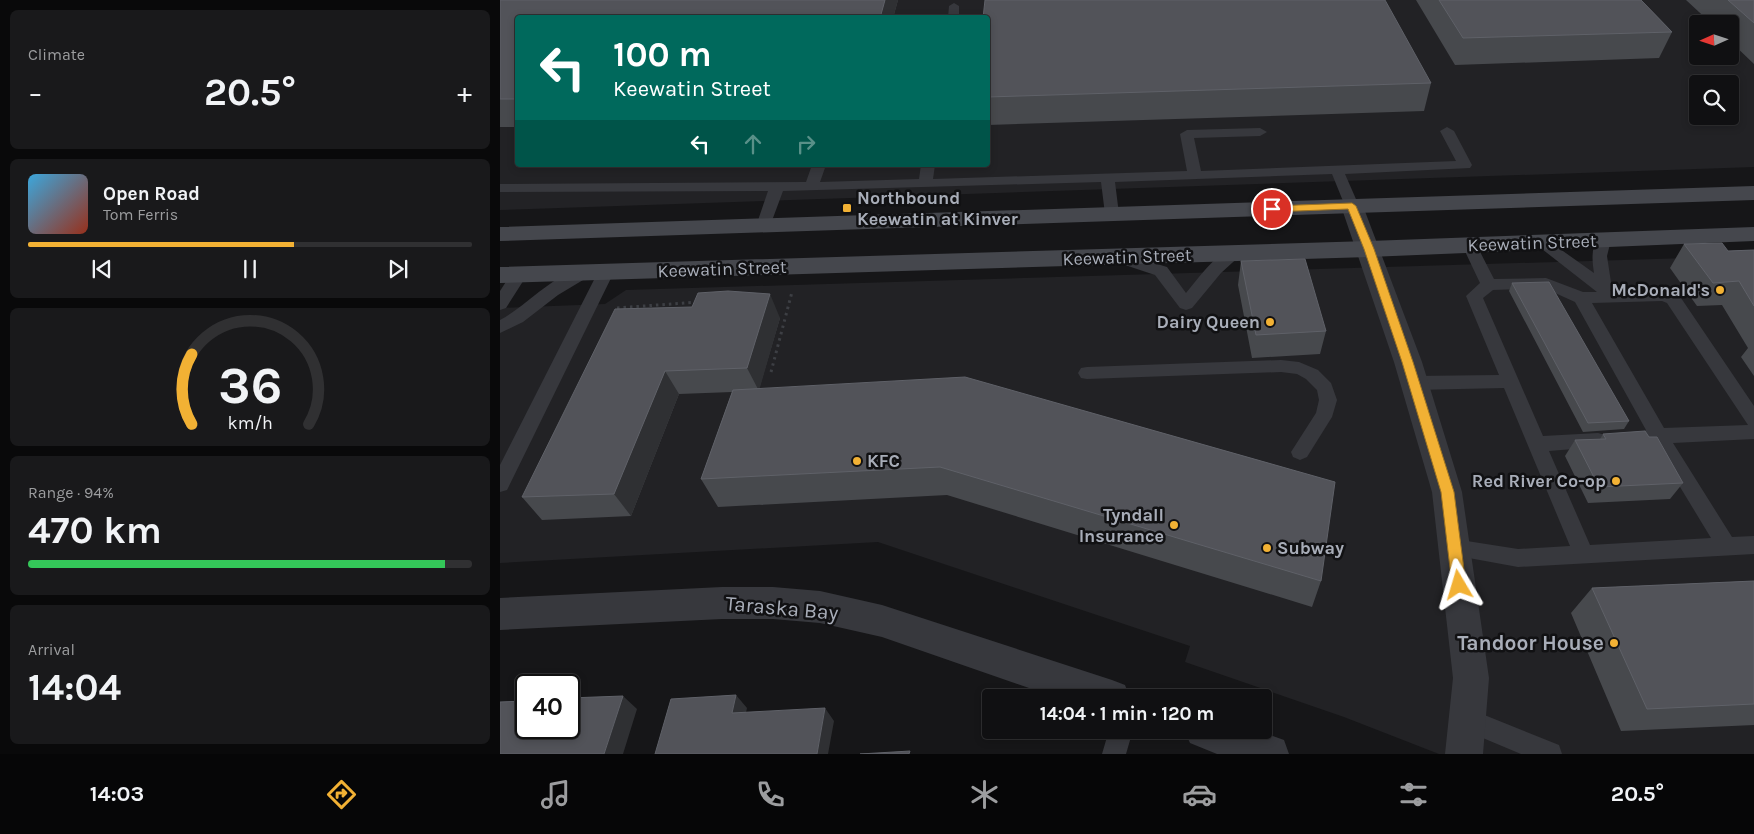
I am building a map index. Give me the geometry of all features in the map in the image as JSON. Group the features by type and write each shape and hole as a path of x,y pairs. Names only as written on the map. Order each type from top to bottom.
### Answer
{"main road":[{"path":"500,234 1754,193"},
{"path":"510,275 547,232"},
{"name":"Keewatin Street","path":"510,275 1369,249 1753,235"}],"street":[{"path":"1352,206 1369,249 1414,382 1447,492 1471,678 1464,754"},
{"name":"Taraska Bay","path":"500,614 722,603 773,603 820,607 882,621 1085,689"},
{"path":"1228,739 1270,754"}],"lane":[{"path":"952,15 954,6"},
{"path":"500,188 777,187 1108,178 1465,165 1447,131"},
{"path":"1195,175 1187,134 1260,132"},
{"path":"811,186 817,167"},
{"path":"925,183 928,167"},
{"path":"1337,170 1352,206"},
{"path":"1108,178 1112,214"},
{"path":"762,226 777,187"},
{"path":"1603,240 1600,256 1606,293"},
{"path":"1541,242 1564,257 1606,293"},
{"path":"1470,245 1489,285"},
{"path":"1118,257 1161,271 1186,304 1216,269 1235,253"},
{"path":"500,484 606,272"},
{"path":"500,327 517,318 552,291 582,273"},
{"path":"500,304 510,275"},
{"path":"1584,555 1474,296 1489,285 1546,283 1581,298 1606,293 1664,295 1673,299 1754,420"},
{"path":"1581,298 1659,436 1727,547"},
{"path":"1087,373 1281,366 1301,369 1312,374 1322,383 1328,395 1328,407 1300,452"},
{"path":"1414,382 1511,381"},
{"path":"1631,438 1754,432"},
{"path":"1537,444 1612,439"},
{"path":"1454,548 1518,558 1754,545"},
{"path":"1467,720 1550,754"},
{"path":"1114,754 1118,739"}],"path":[{"path":"783,292 801,290"},
{"path":"771,372 792,291"},
{"path":"586,313 647,305 701,302"}],"shaded area":[{"path":"500,0 1754,0 1754,167 500,210"},
{"path":"1754,256 1754,754 1439,754 1344,717 1272,692 1272,689 1263,689 1185,662 1190,646 878,542 500,563 500,308 605,304 626,290"}],"building":[{"path":"500,0 885,0 881,15 515,15 515,99 500,99"},
{"path":"985,0 1385,0 1431,83 990,97 990,15 983,15"},
{"path":"1439,0 1641,0 1672,32 1463,38"},
{"path":"1728,0 1754,0 1754,23"},
{"path":"1722,243 1728,251 1754,250 1754,306 1739,281 1713,283 1684,244"},
{"path":"1305,259 1326,331 1256,335 1241,261"},
{"path":"1549,282 1629,421 1588,423 1512,283"},
{"path":"728,291 770,294 747,368 665,371 614,494 522,497 615,309 692,307 698,293"},
{"path":"965,377 1335,482 1321,581 940,467 701,479 733,390"},
{"path":"1645,431 1649,437 1657,437 1683,483 1599,487 1575,440 1606,439 1603,434"},
{"path":"1754,581 1754,704 1647,709 1592,588"},
{"path":"736,695 732,713 825,708 817,754 655,754 671,699"},
{"path":"623,696 604,754 500,754 500,702 515,701 515,739 580,739 580,698"},
{"path":"910,751 909,754 860,754"}],"place":[{"name":"Northbound Keewatin at Kinver","path":"847,208"},
{"name":"McDonald's","path":"1720,290"},
{"name":"Dairy Queen","path":"1270,322"},
{"name":"KFC","path":"857,461"},
{"name":"Red River Co-op","path":"1616,481"},
{"name":"Tyndall Insurance","path":"1174,525"},
{"name":"Subway","path":"1267,548"},
{"name":"Tandoor House","path":"1614,643"}],"route":[{"path":"1272,209 1352,206 1408,362 1447,492 1459,585"}]}
